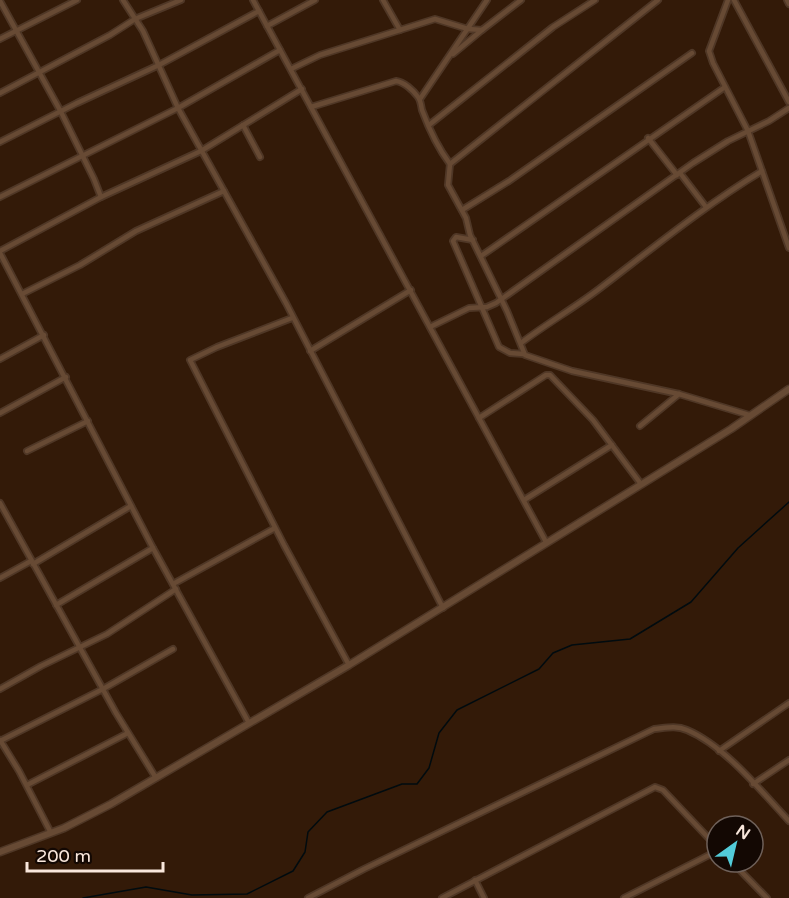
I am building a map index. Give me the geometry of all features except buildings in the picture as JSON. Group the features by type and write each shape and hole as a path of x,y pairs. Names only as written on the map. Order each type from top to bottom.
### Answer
{"street":[{"path":"0,39 77,0"},
{"path":"123,0 143,31 178,108 310,351 442,608"},
{"path":"0,93 110,35 135,19 181,0"},
{"path":"253,0 546,542"},
{"path":"267,26 315,0"},
{"path":"383,0 400,30"},
{"path":"420,99 487,0"},
{"path":"450,56 521,0"},
{"path":"429,125 553,27 595,0"},
{"path":"450,164 658,0"},
{"path":"728,0 709,51 712,63 748,131 789,248"},
{"path":"734,0 789,102"},
{"path":"0,1 61,112 101,197"},
{"path":"0,142 159,65 260,12"},
{"path":"291,69 320,55 435,19 468,29 482,30"},
{"path":"0,197 178,108 280,50"},
{"path":"462,210 509,181 692,53"},
{"path":"311,107 396,81 409,87 420,99 438,146 450,164 448,185 462,210 473,240 525,354"},
{"path":"482,256 648,138 725,87"},
{"path":"249,723 153,548 0,252 101,197 201,151 302,89"},
{"path":"430,327 470,308 481,308 496,303 728,141 789,108"},
{"path":"243,125 260,157"},
{"path":"648,138 706,207"},
{"path":"520,343 598,289 706,207 762,171"},
{"path":"22,294 80,265 136,231 224,191"},
{"path":"473,240 456,237 453,241 499,347 510,353 525,354 572,371 679,394 749,415"},
{"path":"310,351 411,290"},
{"path":"292,318 190,360 275,528 349,665"},
{"path":"0,359 44,335"},
{"path":"479,417 546,375 550,375 593,420 641,484"},
{"path":"0,413 66,377"},
{"path":"0,852 51,833 111,804 349,665 731,429 789,388"},
{"path":"640,426 679,394"},
{"path":"27,451 88,421"},
{"path":"524,500 612,445"},
{"path":"0,503 103,689 156,778"},
{"path":"0,578 32,563 131,506"},
{"path":"173,584 275,528"},
{"path":"56,605 153,548"},
{"path":"0,689 19,677 107,634 176,589"},
{"path":"51,833 27,785 0,741 103,689 173,649"},
{"path":"719,751 789,703"},
{"path":"308,898 654,729 675,727 687,730 719,751 789,821"},
{"path":"27,785 129,734"},
{"path":"753,783 789,760"},
{"path":"442,898 654,788 663,790 705,836"},
{"path":"624,898 634,896 705,856"},
{"path":"744,874 767,898"},
{"path":"475,880 484,898"}],"waterway":[{"path":"83,898 146,887 192,895 247,894 293,871 305,852 308,832 327,812 402,784 417,784 429,768 439,733 457,710 539,669 553,653 572,645 630,639 691,602 738,548 789,502"}]}
